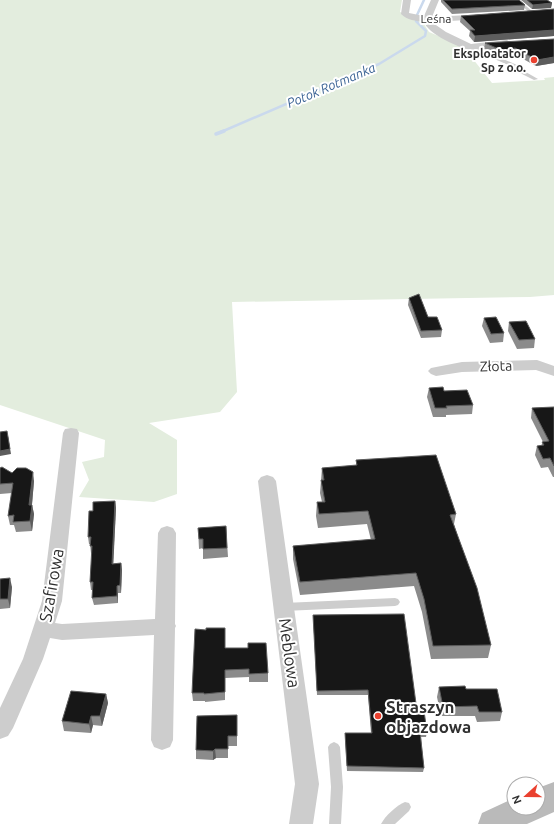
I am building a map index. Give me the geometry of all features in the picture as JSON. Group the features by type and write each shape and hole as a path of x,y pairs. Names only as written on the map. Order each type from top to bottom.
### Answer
{"main road":[{"path":"494,824 510,816"}],"street":[{"name":"Leśna","path":"407,0 406,15 415,18 428,19 493,15"},
{"path":"435,0 428,19 431,27 437,32 471,47 517,42"},
{"path":"516,14 535,12"},
{"name":"Złota","path":"436,371 462,367 537,365 554,371"},
{"name":"Szafirowa","path":"0,729 33,659 52,601 71,433"},
{"name":"Meblowa","path":"267,482 307,784 301,824"},
{"path":"162,740 166,626 167,533"},
{"path":"43,629 62,632 166,626"}],"lane":[{"path":"517,0 535,12"},
{"path":"471,47 515,66 522,72 536,79"},
{"path":"284,607 395,602"},
{"path":"334,747 337,787 335,824"},
{"path":"387,824 405,807"}],"green space":[{"path":"0,0 402,0 400,12 422,21 429,32 477,52 469,54 492,83 545,80 544,78 554,77 554,295 530,297 232,302 237,392 220,412 149,423 177,440 177,494 154,502 79,497 89,480 82,462 104,457 105,440 0,405"}],"building":[{"path":"443,0 519,0 525,5 452,9"},
{"path":"527,0 547,0 552,3 533,5"},
{"path":"554,9 554,30 475,36 470,30 475,30 461,16"},
{"path":"554,39 554,57 537,60 515,48 503,51 485,43"},
{"path":"419,294 428,317 437,317 442,330 421,331 409,298"},
{"path":"496,317 504,333 491,334 484,318"},
{"path":"526,321 535,339 519,340 509,322"},
{"path":"443,387 444,391 467,390 473,405 435,408 429,388"},
{"path":"554,407 554,466 550,458 543,459 537,446 544,445 542,442 549,441 532,408"},
{"path":"7,431 10,449 0,451 0,432"},
{"path":"436,455 456,514 450,515 477,588 491,645 433,646 424,599 416,573 300,582 293,546 375,539 368,511 319,514 317,502 325,502 321,480 324,480 322,468 357,465 356,460"},
{"path":"2,467 12,473 17,468 26,468 33,472 29,505 32,505 30,521 13,522 14,515 8,516 13,483 0,484 0,468"},
{"path":"115,501 112,564 121,563 120,585 117,586 117,596 92,598 93,582 90,582 92,546 90,546 91,537 88,537 89,511 93,511 93,502"},
{"path":"226,526 227,548 203,549 203,539 199,539 198,528"},
{"path":"10,578 8,599 0,599 0,579"},
{"path":"404,614 417,711 424,711 427,732 420,732 424,768 347,766 345,733 372,733 368,690 317,691 313,615"},
{"path":"206,628 225,628 225,648 248,648 248,643 266,643 268,673 249,674 249,669 225,670 225,692 204,694 192,693 195,629 206,630"},
{"path":"465,686 466,689 497,689 502,712 479,712 477,706 443,707 439,687"},
{"path":"71,691 106,694 100,716 91,716 89,724 62,721"},
{"path":"237,715 237,736 228,736 228,749 215,749 213,751 196,750 197,716"}],"waterway":[{"name":"Potok Rotmanka","path":"417,15 424,0"},
{"name":"Potok Rotmanka","path":"221,132 379,64 425,36 426,31 416,21"},
{"name":"Potok Rotmanka","path":"216,134 224,131"}],"place":[{"name":"Eksploatator Sp z o.o.","path":"534,60"},
{"name":"Straszyn objazdowa","path":"378,716"}]}
